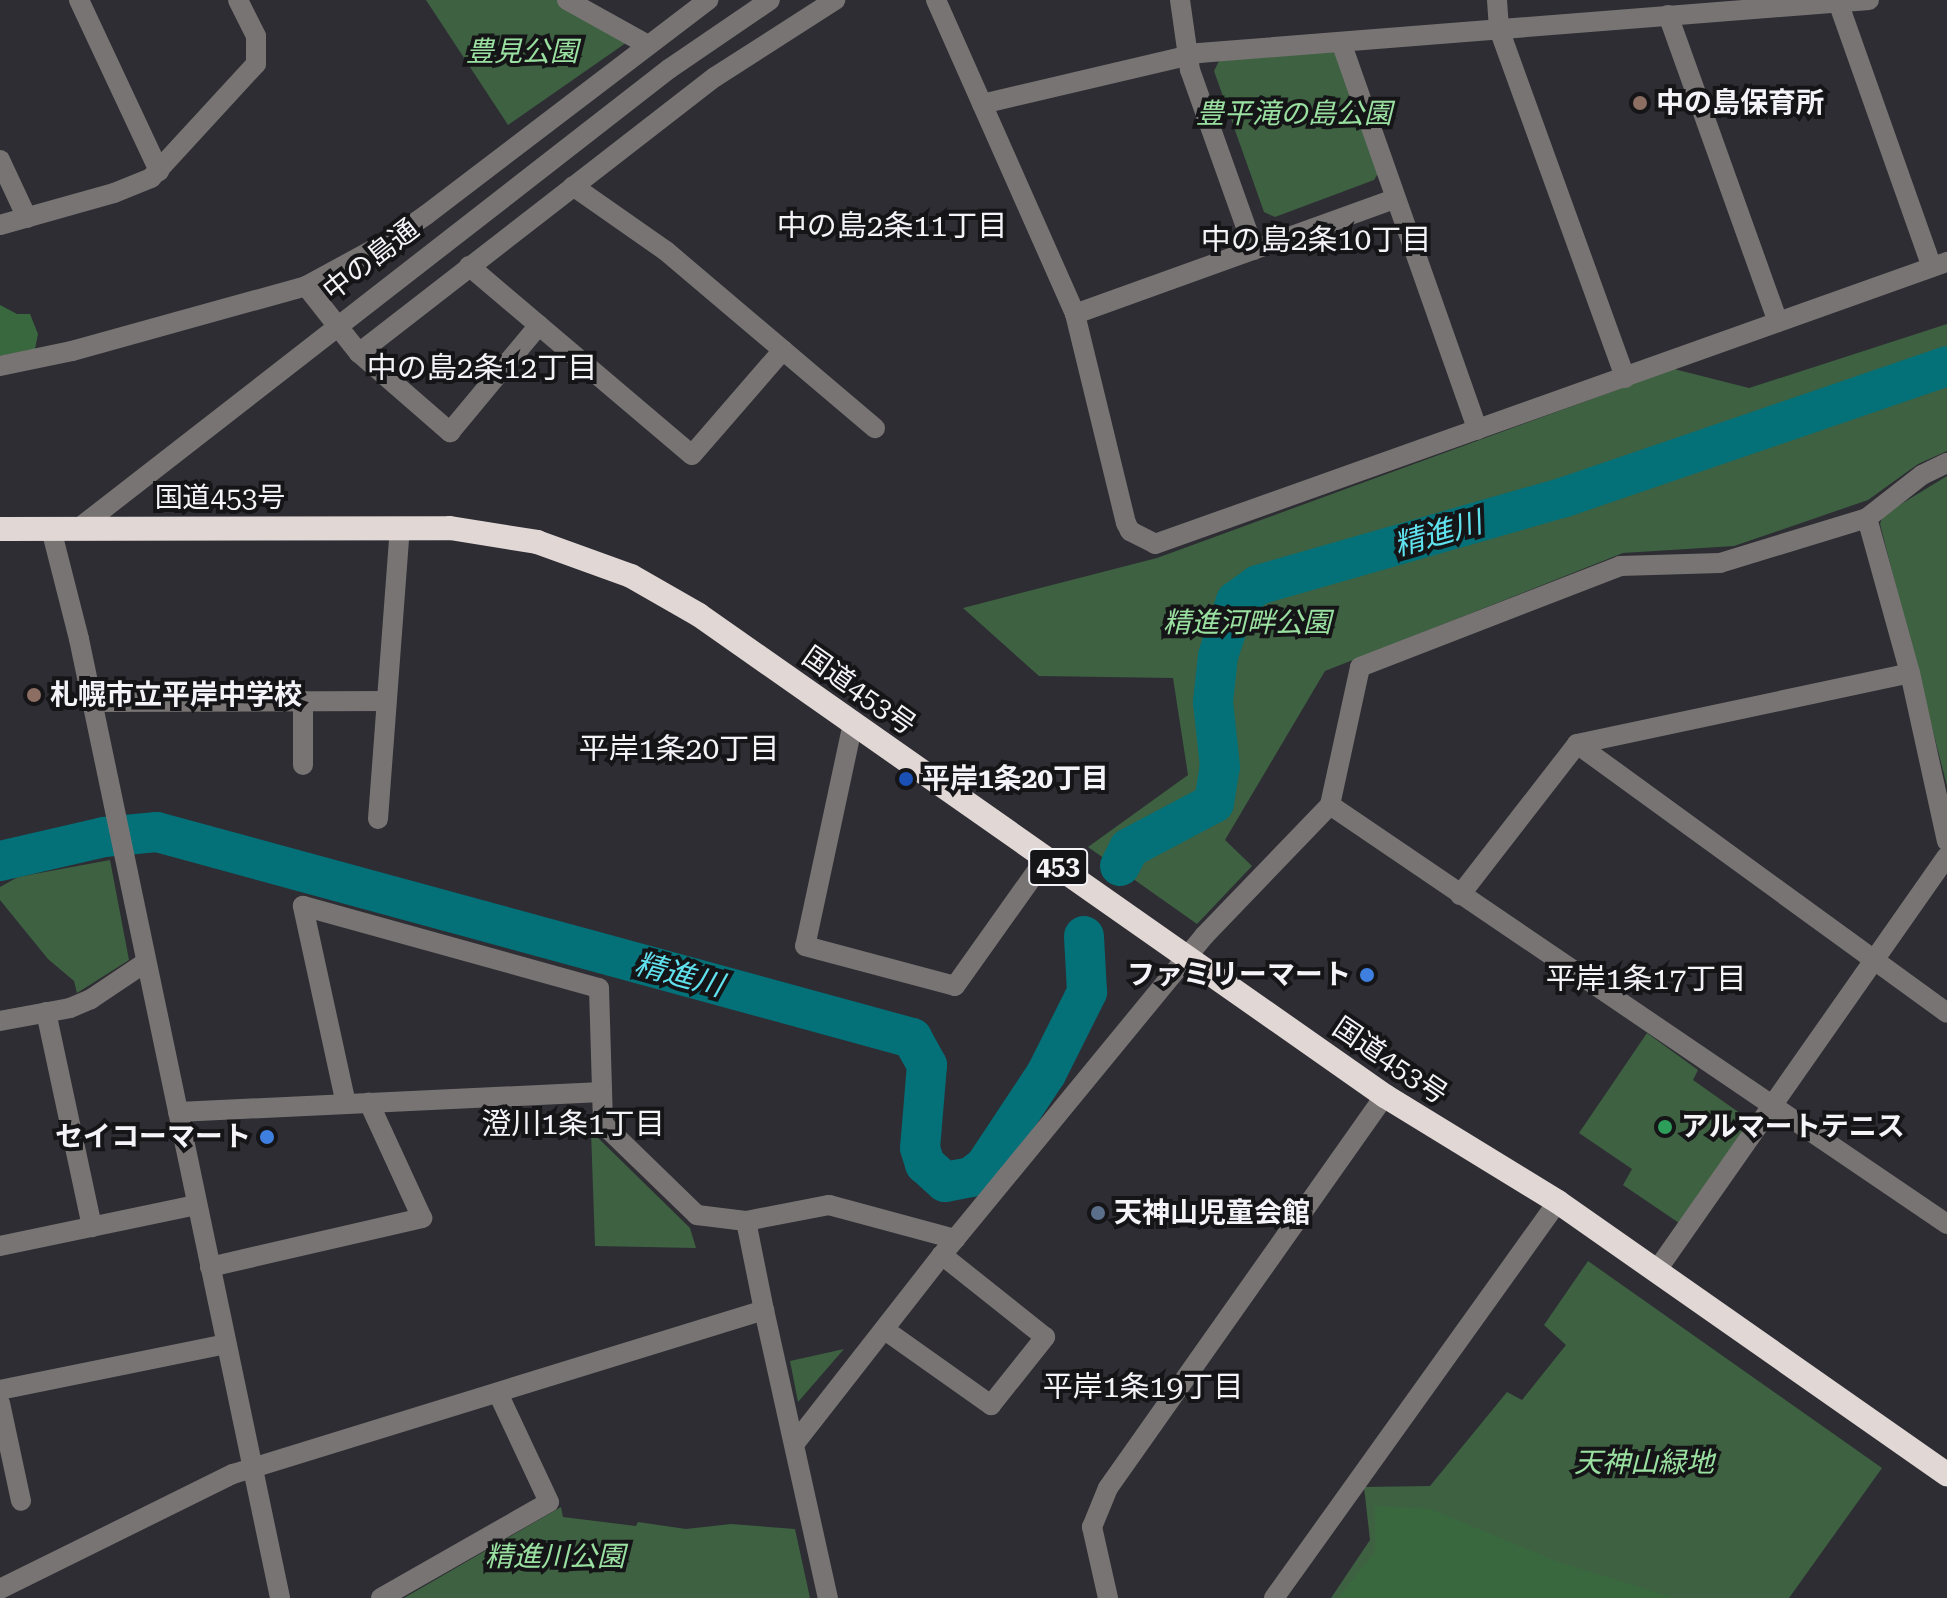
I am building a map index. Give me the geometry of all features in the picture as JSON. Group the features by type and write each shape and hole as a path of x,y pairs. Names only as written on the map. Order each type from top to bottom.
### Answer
{"highway":[{"name":"国道453号","path":"79,528 400,527 495,533 561,549 606,565 681,604 1385,1096 1558,1202 1947,1474"},
{"name":"453","path":"0,529 79,528"}],"street":[{"path":"79,0 159,171"},
{"path":"567,0 646,44"},
{"path":"0,366 72,351 306,286 387,242 426,215 646,44 708,0"},
{"name":"中の島通","path":"79,528 669,69 770,0"},
{"path":"359,353 715,77 835,0"},
{"path":"936,0 1075,314 1126,523 1130,531 1155,544 1940,264 1838,2"},
{"path":"1180,0 1187,55 1254,250"},
{"path":"1497,0 1499,29 1625,378"},
{"path":"982,104 1187,55 1793,3 1869,0"},
{"path":"0,225 141,185 159,171 256,64 256,36 247,4"},
{"path":"1668,15 1778,322"},
{"path":"1341,42 1478,430"},
{"path":"0,160 27,218"},
{"path":"573,186 666,251 875,428"},
{"path":"1075,314 1394,199"},
{"path":"469,266 692,455 783,350"},
{"path":"306,286 359,353 450,432 539,325"},
{"path":"795,1443 948,1247 1204,936 1330,805 1360,667 1620,566 1720,563 1867,518 1922,475 1947,463"},
{"path":"1867,518 1910,673 1947,841"},
{"path":"378,819 400,527"},
{"path":"51,529 92,702 280,1598"},
{"path":"1460,895 1577,744 1910,673"},
{"path":"303,701 303,765"},
{"path":"92,702 386,701"},
{"path":"853,723 805,946 955,986 1046,858"},
{"path":"1577,744 1877,959 1947,1013"},
{"path":"1330,805 1947,1224"},
{"path":"1657,1270 1947,856"},
{"path":"346,1104 303,906 599,988 603,1124 697,1215 746,1221 829,1205 948,1247 1045,1337 991,1405 885,1330"},
{"path":"0,1021 91,999 146,962"},
{"path":"46,1012 92,1227"},
{"path":"178,1112 602,1092"},
{"path":"1108,1598 1092,1527 1108,1488 1385,1096"},
{"path":"210,1267 422,1218 369,1103"},
{"path":"1274,1598 1558,1202"},
{"path":"0,1246 197,1205"},
{"path":"746,1221 828,1598"},
{"path":"0,1589 233,1474 764,1310"},
{"path":"0,1390 226,1344"},
{"path":"381,1598 549,1502 498,1393"},
{"path":"0,1403 21,1501"}],"green space":[{"name":"豊見公園","path":"426,0 558,0 633,38 508,125"},
{"name":"豊平滝の島公園","path":"1329,48 1339,57 1379,172 1374,180 1275,217 1264,212 1214,71 1220,59"},
{"path":"0,305 17,314 30,314 38,334 35,349 0,356"},
{"name":"精進河畔公園","path":"1947,324 1947,451 1918,464 1868,500 1734,546 1623,553 1325,671 1225,840 1252,866 1197,924 1088,847 1188,775 1173,678 1039,676 963,608 1157,558 1674,369 1749,388"},
{"path":"1947,476 1947,786 1880,524 1883,515"},
{"path":"110,860 129,960 77,993 74,981 48,959 0,900 0,887 18,877"},
{"name":"アルマートテニス","path":"1647,1033 1698,1070 1693,1080 1751,1121 1679,1223 1623,1185 1632,1169 1579,1133"},
{"path":"591,1131 690,1228 696,1248 595,1246"},
{"name":"天神山緑地","path":"1588,1261 1882,1468 1789,1598 1331,1598 1370,1540 1364,1487 1430,1486 1507,1392 1522,1400 1566,1345 1544,1325"},
{"path":"844,1349 798,1402 790,1361"},
{"path":"1375,1506 1430,1509 1556,1561 1674,1598 1338,1598 1375,1552"},
{"name":"精進川公園","path":"561,1507 563,1517 636,1526 638,1522 686,1529 731,1524 795,1529 810,1598 404,1598"}],"waterway":[{"name":"精進川","path":"1120,866 1129,848 1214,803 1220,767 1213,702 1218,656 1236,601 1258,585 1562,498 1947,366"},
{"name":"精進川","path":"0,861 104,837 157,832 912,1038 927,1065 920,1148 925,1164 945,1182 971,1177 985,1166 1046,1074 1087,992 1084,936"}],"place":[{"name":"中の島保育所","path":"1640,103"},
{"name":"札幌市立平岸中学校","path":"34,695"},
{"name":"平岸1条20丁目","path":"906,779"},
{"name":"ファミリーマート","path":"1367,975"},
{"name":"アルマートテニス","path":"1665,1127"},
{"name":"セイコーマート","path":"267,1137"},
{"name":"天神山児童会館","path":"1098,1213"}],"district":[{"name":"中の島2条11丁目","path":"892,226"},
{"name":"中の島2条10丁目","path":"1316,240"},
{"name":"中の島2条12丁目","path":"482,368"},
{"name":"平岸1条20丁目","path":"679,749"},
{"name":"平岸1条17丁目","path":"1646,979"},
{"name":"澄川1条1丁目","path":"573,1124"},
{"name":"平岸1条19丁目","path":"1143,1387"}]}
